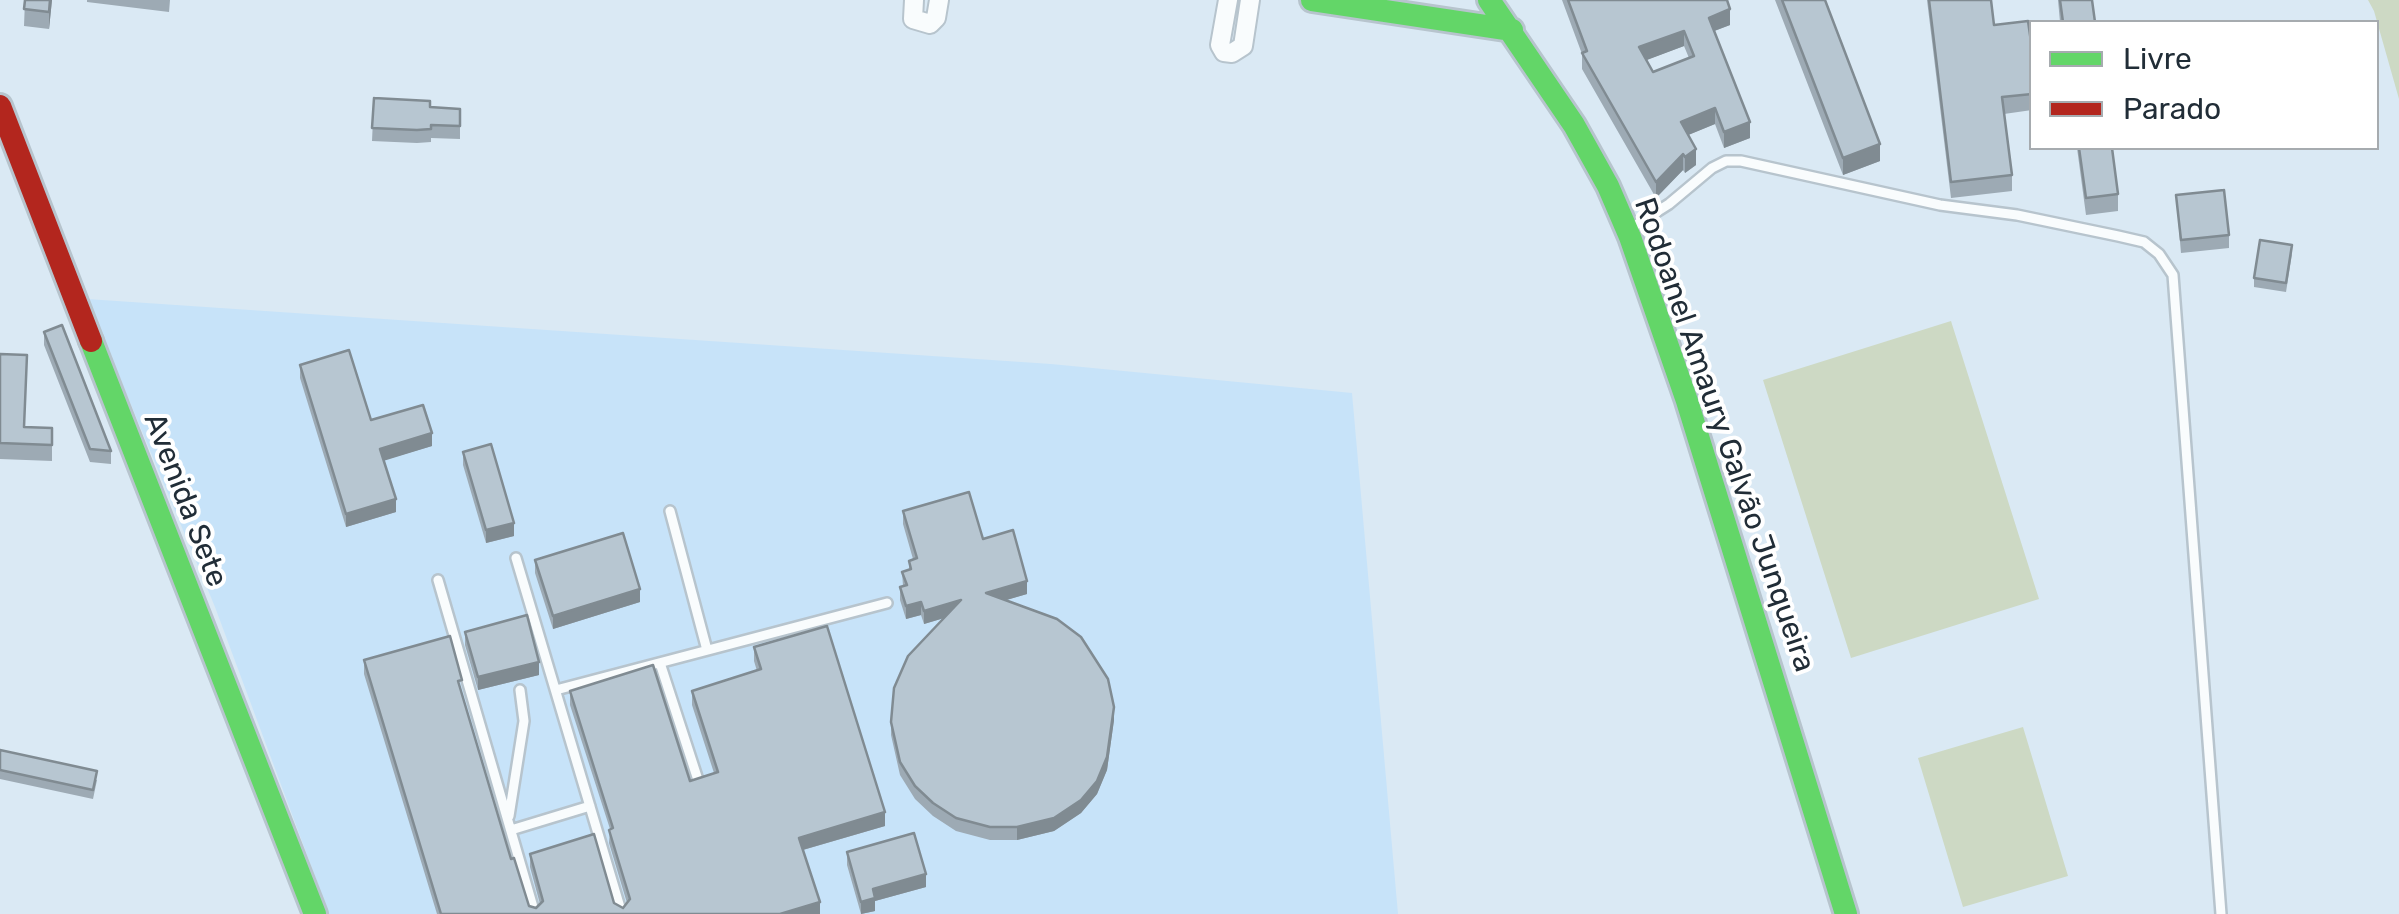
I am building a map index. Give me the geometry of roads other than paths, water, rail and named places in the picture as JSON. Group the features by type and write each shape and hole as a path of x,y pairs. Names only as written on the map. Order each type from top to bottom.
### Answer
{"street":[{"path":"916,12 934,22 939,0"},
{"path":"1228,0 1220,45 1224,52 1232,53 1243,46 1250,0"},
{"path":"1312,0 1512,30"},
{"name":"Rodoanel Amaury Galvão Junqueira","path":"1489,0 1574,124 1627,230 1686,401 1846,914"},
{"name":"Avenida Sete","path":"0,106 315,914"}],"lane":[{"path":"1627,230 1669,204 1712,168 1741,160 1940,205 2118,236 2144,242 2159,254 2173,275 2221,914"},
{"path":"670,511 708,650"},
{"path":"516,558 622,914"},
{"path":"438,580 536,914"},
{"path":"556,690 887,603"},
{"path":"660,662 699,783"},
{"path":"510,826 524,721 520,690"},
{"path":"510,826 590,806"}]}
